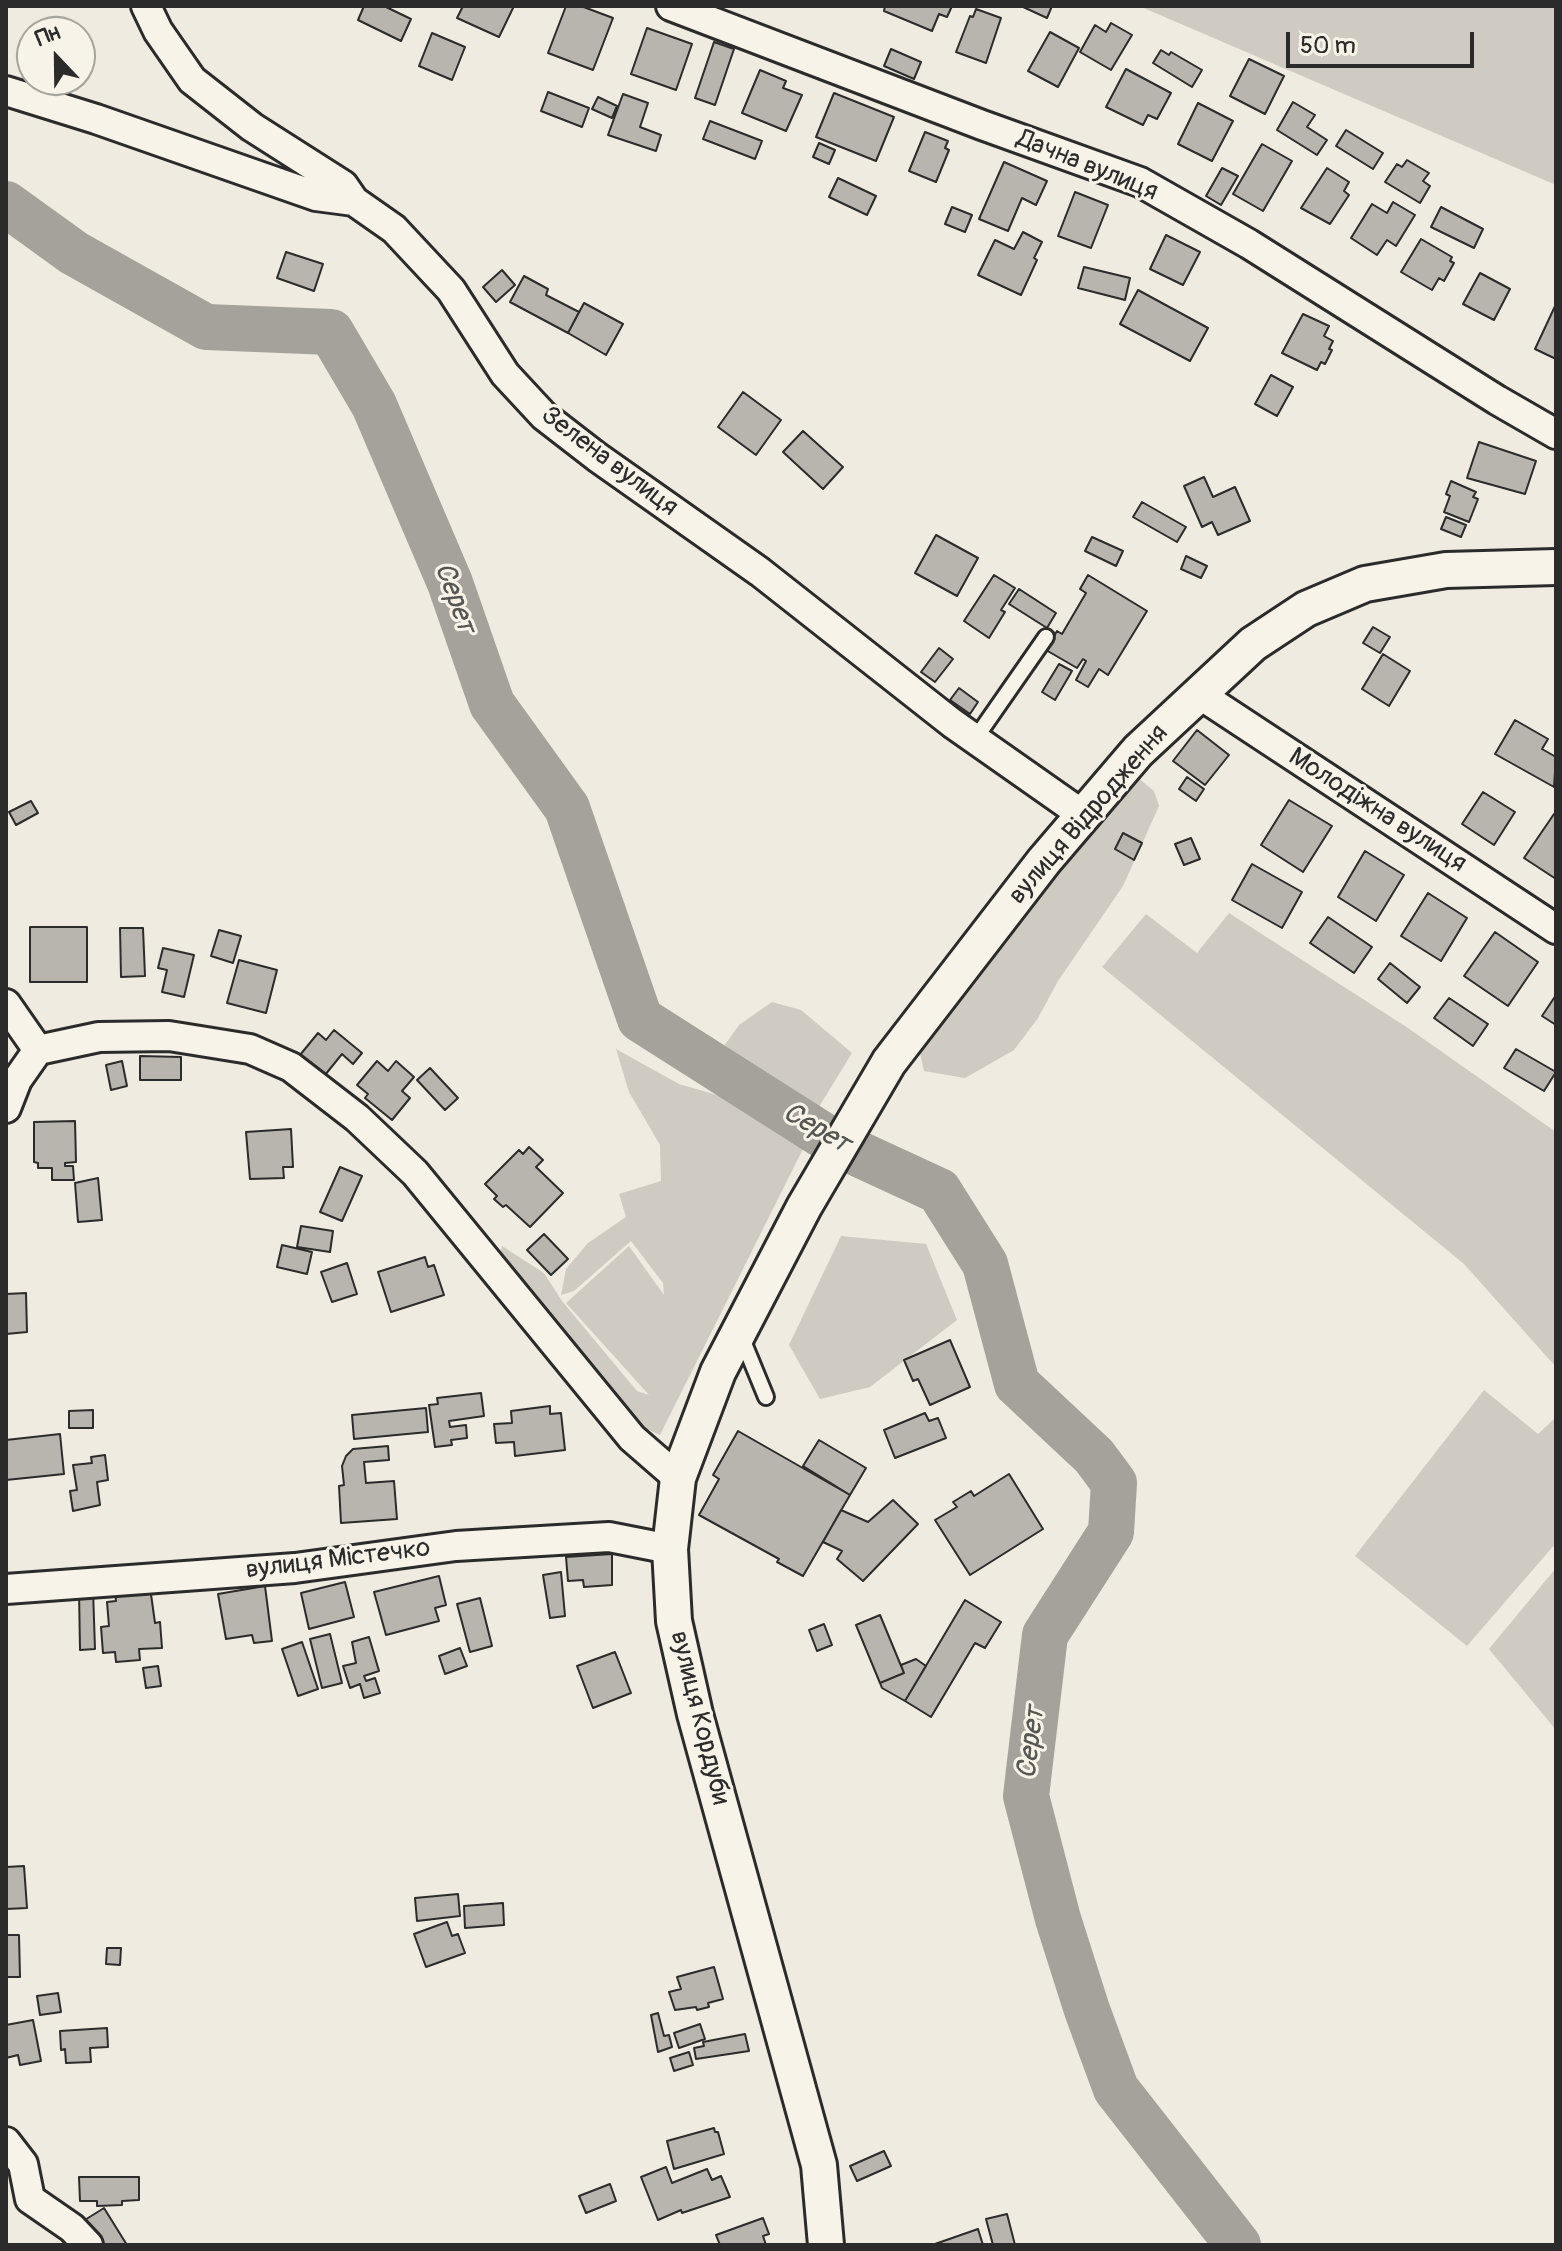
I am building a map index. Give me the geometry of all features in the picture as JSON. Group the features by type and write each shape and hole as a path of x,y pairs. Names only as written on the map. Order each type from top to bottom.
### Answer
{"street":[{"path":"146,6 158,31 192,80 252,127 343,185 354,201"},
{"name":"Дачна вулиця","path":"671,6 1140,182 1249,244 1556,434"},
{"name":"Зелена вулиця","path":"6,91 316,196 354,201 394,229 451,290 505,374 544,416 760,572 975,739 1083,815"},
{"name":"вулиця Відродження","path":"804,1207 889,1062 1044,861 1138,751 1253,644 1306,609 1365,584 1446,570 1556,567"},
{"name":"Молодіжна вулиця","path":"1199,694 1556,929"},
{"path":"6,1004 38,1050"},
{"path":"6,1108 17,1080 38,1050 99,1037 169,1036 250,1049 291,1067 357,1118 415,1173 632,1438 678,1478"},
{"name":"вулиця Кордуби","path":"804,1207 718,1372 678,1478 670,1549 674,1621 695,1714 819,2165 826,2245"},
{"name":"вулиця Містечко","path":"6,1589 295,1568 456,1546 578,1538 609,1537 670,1549"},
{"path":"6,2142 23,2164 30,2199 72,2228 88,2245"}],"lane":[{"path":"975,739 1046,637"},
{"path":"739,1332 766,1397"}],"shaded area":[{"path":"1139,6 1556,6 1556,185"},
{"path":"1138,778 1154,791 1159,806 1123,886 1058,981 1038,1018 1014,1050 965,1078 924,1071 917,1040 1103,783"},
{"path":"1229,913 1408,1028 1556,1132 1556,1367 1464,1264 1102,967 1146,914 1197,953"},
{"path":"772,1002 801,1010 852,1053 814,1115 767,1094 722,1049 739,1025"},
{"path":"616,1049 679,1084 731,1099 781,1121 807,1141 660,1435 640,1426 498,1264 502,1246 544,1273 562,1301 637,1391 649,1395 566,1303 629,1246 664,1295 663,1283 631,1241 574,1291 561,1295 566,1269 588,1243 626,1217 619,1194 661,1181 660,1145 629,1092"},
{"path":"841,1236 926,1244 957,1320 870,1387 820,1399 789,1345"},
{"path":"1484,1390 1538,1434 1556,1417 1556,1543 1467,1646 1355,1556"},
{"path":"1556,1568 1556,1730 1489,1649"}],"building":[{"path":"364,6 384,6 411,19 401,41 358,20"},
{"path":"463,6 514,6 499,37 457,18"},
{"path":"566,6 581,6 613,18 593,70 548,53"},
{"path":"885,6 952,6 947,17 939,14 932,31 884,11"},
{"path":"1021,6 1052,6 1047,18"},
{"path":"976,9 1001,18 986,63 956,52 970,16 973,17"},
{"path":"1111,23 1132,35 1111,70 1080,52 1095,25 1106,32"},
{"path":"647,28 692,44 676,90 631,74"},
{"path":"1050,32 1079,48 1058,87 1028,71"},
{"path":"432,33 465,47 452,80 419,66"},
{"path":"714,42 734,49 715,105 695,98"},
{"path":"891,49 921,62 914,79 884,66"},
{"path":"1161,50 1169,55 1171,52 1202,70 1192,87 1153,63"},
{"path":"1249,59 1284,76 1265,114 1230,96"},
{"path":"1126,69 1171,93 1157,119 1148,115 1143,125 1106,107"},
{"path":"760,70 786,81 783,88 802,95 786,131 742,113"},
{"path":"548,92 589,108 582,127 541,111"},
{"path":"834,93 894,117 876,161 816,137"},
{"path":"623,94 648,103 640,127 661,135 656,151 608,135"},
{"path":"598,97 617,106 612,118 592,109"},
{"path":"1293,102 1315,115 1307,127 1327,140 1317,155 1277,130"},
{"path":"1198,103 1233,121 1212,161 1178,144"},
{"path":"710,121 762,141 755,159 703,139"},
{"path":"1346,130 1383,153 1373,169 1336,146"},
{"path":"925,132 948,141 945,148 949,150 936,182 909,171"},
{"path":"819,143 835,150 829,164 813,157"},
{"path":"1262,144 1292,161 1263,211 1233,194"},
{"path":"1407,160 1429,173 1423,181 1430,186 1420,203 1385,182 1397,164 1402,167"},
{"path":"1004,162 1047,181 1036,205 1022,198 1008,231 979,219"},
{"path":"1222,168 1238,176 1221,205 1206,196"},
{"path":"1327,168 1349,182 1344,191 1349,195 1330,224 1301,208"},
{"path":"838,178 876,196 867,215 829,197"},
{"path":"1075,192 1108,205 1091,248 1058,236"},
{"path":"1393,202 1415,215 1396,246 1387,240 1377,255 1351,238 1372,204 1387,213"},
{"path":"952,207 972,215 965,232 945,224"},
{"path":"1441,207 1483,229 1474,248 1431,227"},
{"path":"1023,232 1042,242 1021,295 978,275 995,240 1014,249"},
{"path":"1166,235 1200,252 1183,285 1150,269"},
{"path":"1421,239 1452,257 1450,261 1454,263 1444,281 1439,278 1432,290 1401,272"},
{"path":"286,252 323,264 314,291 277,278"},
{"path":"1084,267 1130,278 1125,300 1078,288"},
{"path":"502,270 515,285 496,302 483,287"},
{"path":"1480,273 1510,289 1494,320 1463,304"},
{"path":"524,276 548,289 546,295 579,312 568,333 510,302"},
{"path":"1138,290 1208,328 1190,361 1120,324"},
{"path":"584,303 623,324 606,355 568,333"},
{"path":"1556,304 1556,359 1535,349"},
{"path":"1303,314 1329,326 1324,336 1333,341 1325,364 1321,362 1317,370 1282,353"},
{"path":"1271,375 1293,387 1277,416 1255,404"},
{"path":"743,392 781,420 756,455 718,427"},
{"path":"803,431 843,467 823,489 783,452"},
{"path":"1479,442 1536,461 1525,494 1467,478"},
{"path":"1204,477 1213,497 1235,487 1250,521 1218,535 1212,522 1202,527 1184,486"},
{"path":"1451,481 1476,492 1473,497 1478,499 1469,522 1444,512"},
{"path":"1142,502 1186,527 1177,542 1133,517"},
{"path":"1446,517 1466,525 1461,537 1441,529"},
{"path":"936,535 978,558 957,596 915,573"},
{"path":"1092,537 1123,551 1116,566 1085,551"},
{"path":"1186,556 1207,566 1201,578 1181,569"},
{"path":"994,575 1015,588 989,638 964,621"},
{"path":"1088,575 1147,611 1108,675 1099,669 1088,687 1076,680 1086,661 1083,659 1077,668 1046,650 1057,631 1062,634 1086,593 1080,589"},
{"path":"1019,589 1056,613 1047,628 1009,604"},
{"path":"1373,627 1390,637 1380,653 1363,643"},
{"path":"939,648 953,659 935,682 921,672"},
{"path":"1383,654 1410,671 1389,706 1362,689"},
{"path":"1059,664 1072,671 1055,700 1042,692"},
{"path":"959,688 978,702 970,714 950,700"},
{"path":"1515,720 1548,739 1542,749 1556,757 1554,787 1495,754"},
{"path":"1197,730 1229,755 1205,785 1173,761"},
{"path":"1187,777 1204,789 1196,801 1179,789"},
{"path":"1483,792 1515,812 1494,845 1462,824"},
{"path":"1289,800 1332,826 1303,872 1261,845"},
{"path":"31,801 38,813 16,825 9,812"},
{"path":"1554,814 1556,816 1556,879 1524,858"},
{"path":"1123,833 1142,843 1134,860 1115,849"},
{"path":"1191,838 1200,859 1184,865 1175,844"},
{"path":"1365,851 1404,875 1376,921 1338,897"},
{"path":"1252,864 1302,892 1282,928 1232,900"},
{"path":"1428,893 1467,918 1441,961 1401,936"},
{"path":"1328,917 1372,947 1354,973 1310,943"},
{"path":"30,927 87,927 87,982 30,982"},
{"path":"120,928 143,928 145,976 121,977"},
{"path":"219,930 241,936 233,963 211,956"},
{"path":"1495,932 1538,962 1508,1006 1464,976"},
{"path":"163,948 194,955 184,997 162,992 167,970 158,968"},
{"path":"239,960 277,970 266,1013 227,1003"},
{"path":"1390,963 1420,987 1407,1003 1378,979"},
{"path":"1556,995 1556,1025 1542,1016"},
{"path":"1449,998 1488,1024 1473,1046 1434,1018"},
{"path":"334,1030 362,1053 353,1064 342,1054 325,1075 300,1055 318,1033 326,1040"},
{"path":"1516,1049 1556,1072 1544,1091 1504,1068"},
{"path":"140,1056 181,1057 181,1080 140,1080"},
{"path":"122,1061 127,1086 111,1090 106,1065"},
{"path":"377,1061 388,1071 396,1061 414,1077 402,1091 410,1098 392,1120 365,1098 368,1094 357,1085"},
{"path":"430,1068 458,1098 445,1110 417,1080"},
{"path":"75,1121 76,1162 65,1163 65,1166 73,1166 74,1180 52,1180 52,1168 38,1168 38,1163 34,1162 34,1122"},
{"path":"291,1129 293,1167 283,1167 284,1178 250,1179 246,1132"},
{"path":"529,1147 543,1160 536,1167 563,1193 530,1227 506,1205 503,1207 494,1199 497,1196 485,1184 519,1150 523,1154"},
{"path":"340,1167 362,1176 342,1221 320,1212"},
{"path":"98,1178 102,1220 78,1222 75,1183"},
{"path":"301,1226 333,1231 330,1252 297,1247"},
{"path":"544,1234 568,1259 551,1275 527,1250"},
{"path":"282,1245 312,1252 307,1274 277,1267"},
{"path":"425,1257 428,1267 434,1265 444,1295 391,1312 378,1272"},
{"path":"347,1263 357,1294 332,1302 321,1272"},
{"path":"26,1293 27,1332 6,1334 6,1294"},
{"path":"950,1340 970,1387 930,1405 918,1379 913,1381 904,1360"},
{"path":"481,1393 484,1416 449,1421 450,1427 466,1425 467,1438 451,1440 452,1445 435,1447 429,1405 438,1404 437,1398"},
{"path":"550,1406 550,1414 561,1413 565,1450 515,1456 514,1442 496,1443 494,1424 512,1423 511,1411"},
{"path":"426,1408 428,1432 354,1439 352,1415"},
{"path":"93,1410 93,1428 69,1428 69,1411"},
{"path":"925,1413 929,1421 938,1418 946,1438 895,1458 884,1430"},
{"path":"738,1431 850,1495 803,1576 777,1562 779,1559 699,1515 719,1479 713,1475"},
{"path":"60,1434 64,1474 6,1480 6,1440"},
{"path":"819,1440 866,1468 850,1495 803,1466"},
{"path":"388,1446 389,1460 364,1462 366,1483 394,1481 397,1519 341,1523 339,1486 344,1485 342,1466 346,1456 353,1449"},
{"path":"105,1455 108,1480 97,1482 100,1505 73,1511 70,1491 77,1490 73,1465 92,1463 91,1457"},
{"path":"1009,1474 1043,1529 970,1575 935,1520 957,1507 953,1502 971,1491 974,1496"},
{"path":"893,1500 918,1524 863,1581 837,1559 842,1551 823,1542 841,1510 868,1522"},
{"path":"612,1554 612,1585 584,1587 583,1580 568,1581 566,1557"},
{"path":"561,1572 565,1616 550,1618 543,1575"},
{"path":"439,1576 446,1605 435,1608 439,1621 386,1635 374,1592"},
{"path":"345,1582 354,1617 309,1629 301,1593"},
{"path":"265,1586 272,1641 254,1643 252,1635 226,1639 218,1594"},
{"path":"150,1587 155,1623 160,1622 162,1648 139,1649 140,1660 116,1662 115,1652 103,1653 101,1627 109,1626 107,1602 116,1601 115,1590"},
{"path":"79,1590 93,1590 95,1649 80,1650"},
{"path":"480,1598 492,1646 470,1652 457,1604"},
{"path":"965,1600 1001,1622 985,1648 975,1643 931,1717 905,1701"},
{"path":"880,1615 904,1673 880,1683 856,1625"},
{"path":"824,1624 832,1645 817,1651 809,1630"},
{"path":"330,1634 342,1683 322,1688 310,1639"},
{"path":"369,1637 379,1671 364,1676 366,1681 375,1678 380,1693 364,1698 360,1684 350,1688 343,1666 356,1663 352,1642"},
{"path":"302,1642 318,1689 298,1696 282,1649"},
{"path":"460,1648 467,1666 445,1674 439,1656"},
{"path":"615,1652 631,1693 593,1708 577,1666"},
{"path":"916,1659 926,1666 905,1701 882,1688 880,1683 904,1673 901,1665"},
{"path":"158,1666 161,1686 146,1688 143,1668"},
{"path":"24,1866 27,1908 6,1909 6,1867"},
{"path":"458,1894 460,1916 417,1921 415,1898"},
{"path":"503,1903 504,1925 465,1928 464,1906"},
{"path":"447,1922 452,1936 458,1934 465,1953 426,1967 414,1934"},
{"path":"6,1935 19,1935 20,1977 6,1977"},
{"path":"107,1948 121,1948 120,1965 106,1964"},
{"path":"714,1967 723,1999 697,2010 696,2007 675,2010 669,1992 681,1989 677,1977"},
{"path":"58,1993 61,2012 40,2015 37,1996"},
{"path":"658,2013 664,2036 669,2035 672,2047 658,2052 651,2015"},
{"path":"33,2020 41,2061 20,2065 18,2055 6,2058 6,2025"},
{"path":"700,2024 705,2039 679,2048 674,2033"},
{"path":"107,2028 108,2047 90,2048 91,2062 66,2063 65,2049 61,2050 60,2031"},
{"path":"745,2034 749,2051 696,2059 694,2048 704,2046 703,2042"},
{"path":"689,2052 693,2065 674,2071 670,2058"},
{"path":"714,2128 724,2154 674,2169 667,2141"},
{"path":"884,2151 891,2166 857,2181 850,2166"},
{"path":"666,2167 672,2183 707,2169 712,2180 721,2176 730,2197 682,2213 681,2210 658,2220 641,2177"},
{"path":"79,2177 139,2177 139,2200 122,2201 122,2205 97,2206 97,2201 80,2201"},
{"path":"610,2184 616,2201 586,2213 579,2196"},
{"path":"104,2208 127,2245 94,2245 80,2223"},
{"path":"1007,2214 1015,2245 993,2245 986,2219"},
{"path":"763,2218 769,2234 763,2236 766,2245 720,2245 716,2235"},
{"path":"978,2229 983,2245 935,2245 935,2244"}],"waterway":[{"name":"Серет","path":"6,204 74,253 206,327 331,332 374,405 450,583 492,704 567,808 640,1019 835,1143 939,1191 985,1264 1017,1384 1094,1456 1114,1483 1111,1532 1045,1635 1026,1796 1058,1919 1116,2089 1238,2245"}]}
